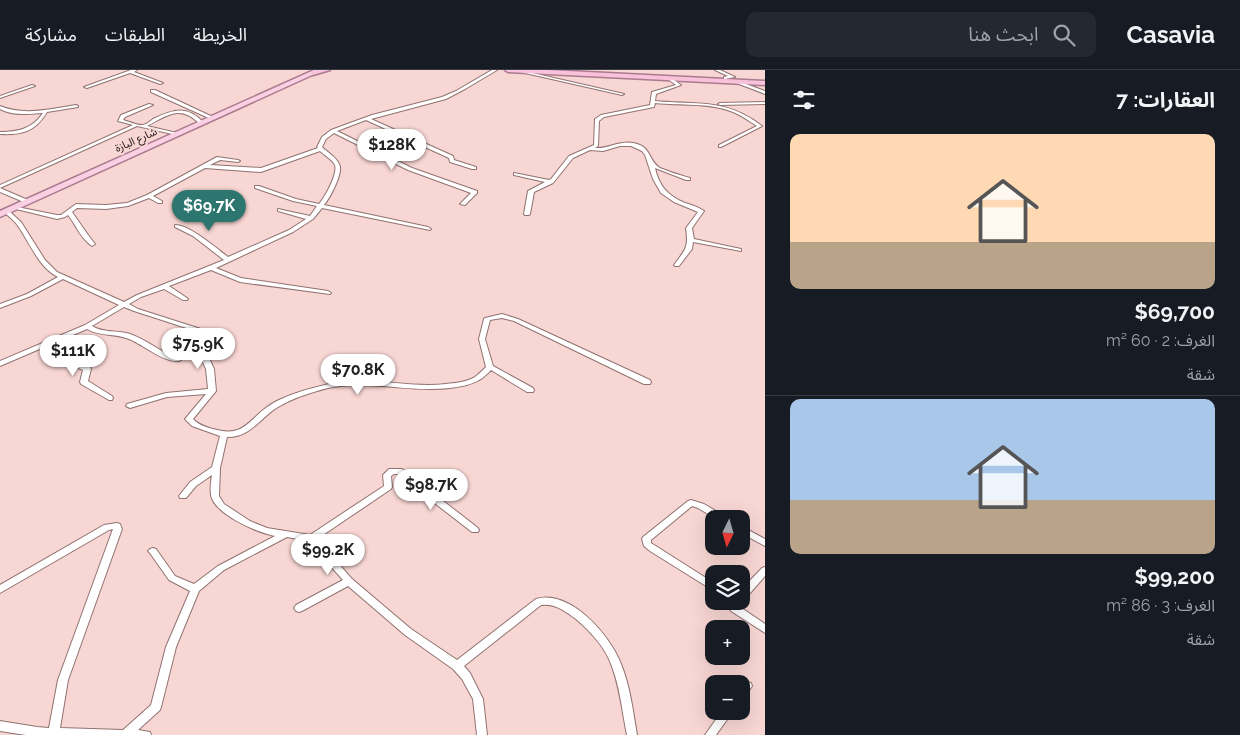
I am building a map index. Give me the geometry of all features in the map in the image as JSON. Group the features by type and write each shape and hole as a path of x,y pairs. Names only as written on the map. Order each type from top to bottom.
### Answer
{"highway":[{"path":"311,71 327,70"},
{"path":"508,70 765,82"},
{"path":"556,70 726,78 765,82"}],"main road":[{"name":"شارع البازة","path":"3,212 213,118 311,71"}],"street":[{"path":"86,87 136,70"},
{"path":"0,364 87,326 123,304 273,241 311,218 321,206 332,186 338,168 320,149 320,142 333,131 445,97 495,70"},
{"path":"514,70 622,94"},
{"path":"718,70 733,77 726,78"},
{"path":"130,72 161,83"},
{"path":"669,78 679,86"},
{"path":"654,93 679,86 694,79"},
{"path":"735,81 765,93"},
{"path":"0,97 33,86"},
{"path":"153,91 213,118"},
{"path":"654,93 680,102"},
{"path":"527,214 531,192 551,182 571,157 596,146 599,119 649,107 653,102 654,93"},
{"path":"653,102 765,103"},
{"path":"709,104 736,112 750,122 760,126 721,146"},
{"path":"135,126 120,119 150,105"},
{"path":"0,107 7,110 46,111 76,106"},
{"path":"0,133 21,132 34,128 40,123 46,111"},
{"path":"0,188 135,126 145,125 180,111 195,114 202,123"},
{"path":"368,119 451,157 452,161 474,168"},
{"path":"145,125 175,134"},
{"path":"333,131 410,168 475,192 463,204"},
{"path":"590,149 602,151 621,143 632,144 646,151 651,163 652,174 668,197 701,211 689,228 691,240 689,249 677,264"},
{"path":"203,166 261,170 320,149"},
{"path":"14,207 52,217 63,216 76,206 116,206 148,196 219,158 238,161"},
{"path":"651,163 659,169 688,179"},
{"path":"516,174 551,182"},
{"path":"256,187 295,200 428,229"},
{"path":"0,188 28,202"},
{"path":"148,196 160,202"},
{"path":"280,210 311,218"},
{"path":"3,212 19,223 43,262 62,277 123,304 204,331 206,340 205,358 210,369 212,391 189,419 193,424 224,434 243,432 252,426 264,412 278,404 329,386 402,385 446,388 477,379 490,367"},
{"path":"69,212 78,223 84,238 92,244"},
{"path":"177,226 196,235 228,260"},
{"path":"691,240 739,250"},
{"path":"212,268 240,280 328,293"},
{"path":"0,306 29,295 62,277"},
{"path":"164,286 185,299"},
{"path":"530,390 490,367 482,339 487,319 502,316 516,320 648,382"},
{"path":"87,326 102,334 129,336 163,356 177,360"},
{"path":"42,345 60,359 87,369 84,382 109,398"},
{"path":"130,406 166,395 212,391"},
{"path":"224,434 216,468 215,496 220,506 247,523 284,535 310,538 388,487 387,474 395,470 399,471 475,530"},
{"path":"183,496 193,484 216,468"},
{"path":"705,582 653,549 647,544 646,539 691,503 708,510"},
{"path":"0,589 107,527 117,526 118,529 63,680 53,734"},
{"path":"750,534 765,543"},
{"path":"125,735 156,707 171,647 195,590 221,568 284,535"},
{"path":"310,538 349,581 408,632 457,666 466,676 478,699 482,735"},
{"path":"153,551 172,578 195,590"},
{"path":"750,587 765,570"},
{"path":"299,608 349,581"},
{"path":"457,666 539,602 544,599 556,601 586,624 615,661 632,735"},
{"path":"742,610 765,629"},
{"path":"710,735 721,720"},
{"path":"0,726 23,731 53,734 146,735"}]}
